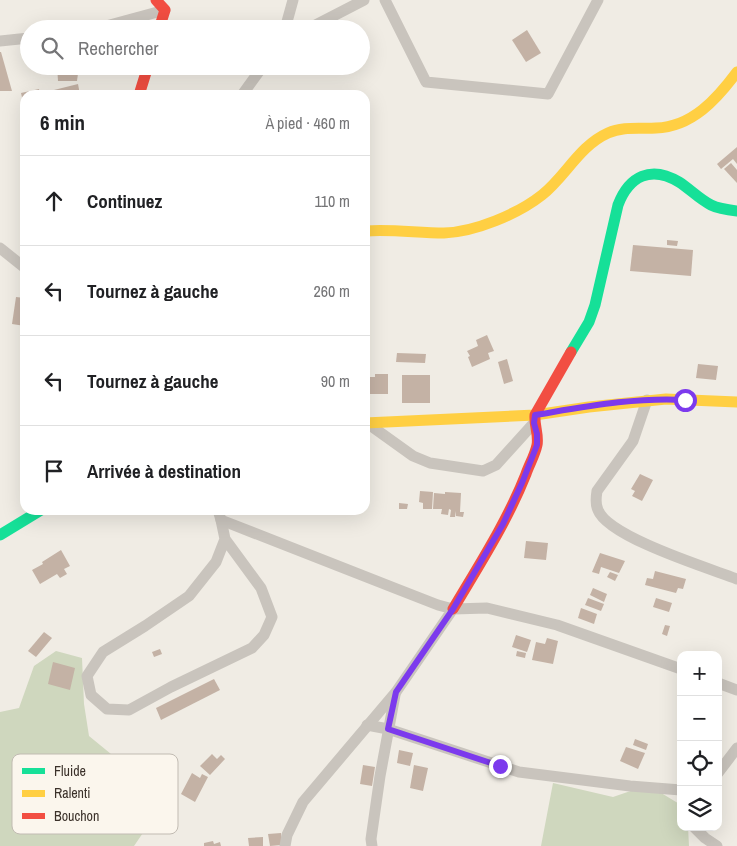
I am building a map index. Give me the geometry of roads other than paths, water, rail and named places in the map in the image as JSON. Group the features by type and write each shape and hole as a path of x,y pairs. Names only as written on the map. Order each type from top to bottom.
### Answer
{"main road":[{"path":"156,0 165,10 162,20"},
{"path":"370,231 455,232 470,229 521,209 543,194 585,148 595,140 610,132 634,128 664,128 682,123 704,109 723,92 737,72"},
{"path":"141,90 145,75"},
{"path":"453,609 503,524 537,445 534,419 589,322 595,305 618,205 622,193 629,182 642,176 658,176 677,180 710,205 724,210 737,211"},
{"path":"370,423 534,419 666,398 737,402"},
{"path":"0,535 32,515"}],"street":[{"path":"287,20 293,0"},
{"path":"325,20 364,0"},
{"path":"385,0 426,82 548,94 598,0"},
{"path":"128,20 165,10"},
{"path":"0,40 20,39"},
{"path":"246,90 256,75"},
{"path":"0,248 20,264"},
{"path":"647,400 633,441 597,491 595,499 598,511 612,526 639,542 737,579"},
{"path":"370,426 413,456 430,463 483,471 496,465 534,419"},
{"path":"219,515 421,599 453,609 487,608 557,624 677,668"},
{"path":"219,515 225,539 261,588 272,617 264,635 252,648 129,710 107,709 91,694 87,676 97,660 103,652 189,596 216,562 225,539"},
{"path":"285,846 287,835 303,802 396,692 453,609"},
{"path":"722,684 737,690"},
{"path":"372,846 371,840 388,729 396,692"},
{"path":"367,725 388,729 519,772 630,786 677,790"},
{"path":"722,768 737,748"},
{"path":"698,831 717,846"}]}
